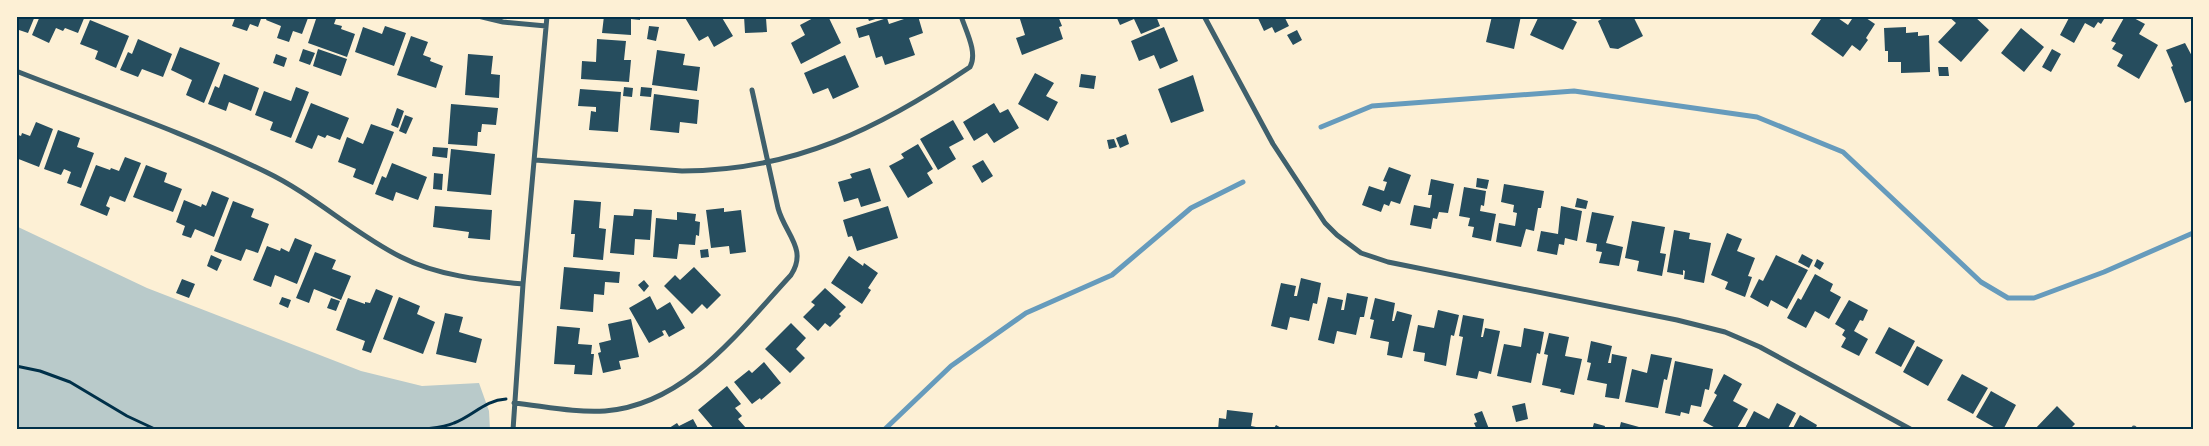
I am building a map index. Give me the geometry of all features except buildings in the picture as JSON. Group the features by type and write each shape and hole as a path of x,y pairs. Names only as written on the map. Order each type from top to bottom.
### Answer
{"street":[{"path":"478,16 503,22 546,26"},
{"path":"513,430 523,284 547,16"},
{"path":"535,160 682,171 725,170 767,162 816,149 865,130 970,67 972,51 961,16"},
{"path":"1204,16 1265,130 1309,200 1336,235 1361,253 1388,262 1677,320 1725,332 1760,347 1912,430"},
{"path":"16,71 202,144 269,173 314,199 381,246 417,264 455,274 523,284"},
{"path":"514,401 587,411 608,410 629,407 670,389 714,357 791,275 798,262 796,245 780,217 752,90"}],"path":[{"path":"16,366 40,371 70,382 127,416 157,430"},
{"path":"419,430 452,424 494,400 514,401"}],"shaded area":[{"path":"16,226 147,288 361,371 422,386 479,383 489,411 490,430 16,430"}],"waterway":[{"path":"1321,127 1372,106 1574,91 1757,117 1843,152 1981,282 2008,298 2034,298 2104,272 2193,233"},
{"path":"884,430 951,366 1026,313 1112,275 1191,208 1243,182"}]}
